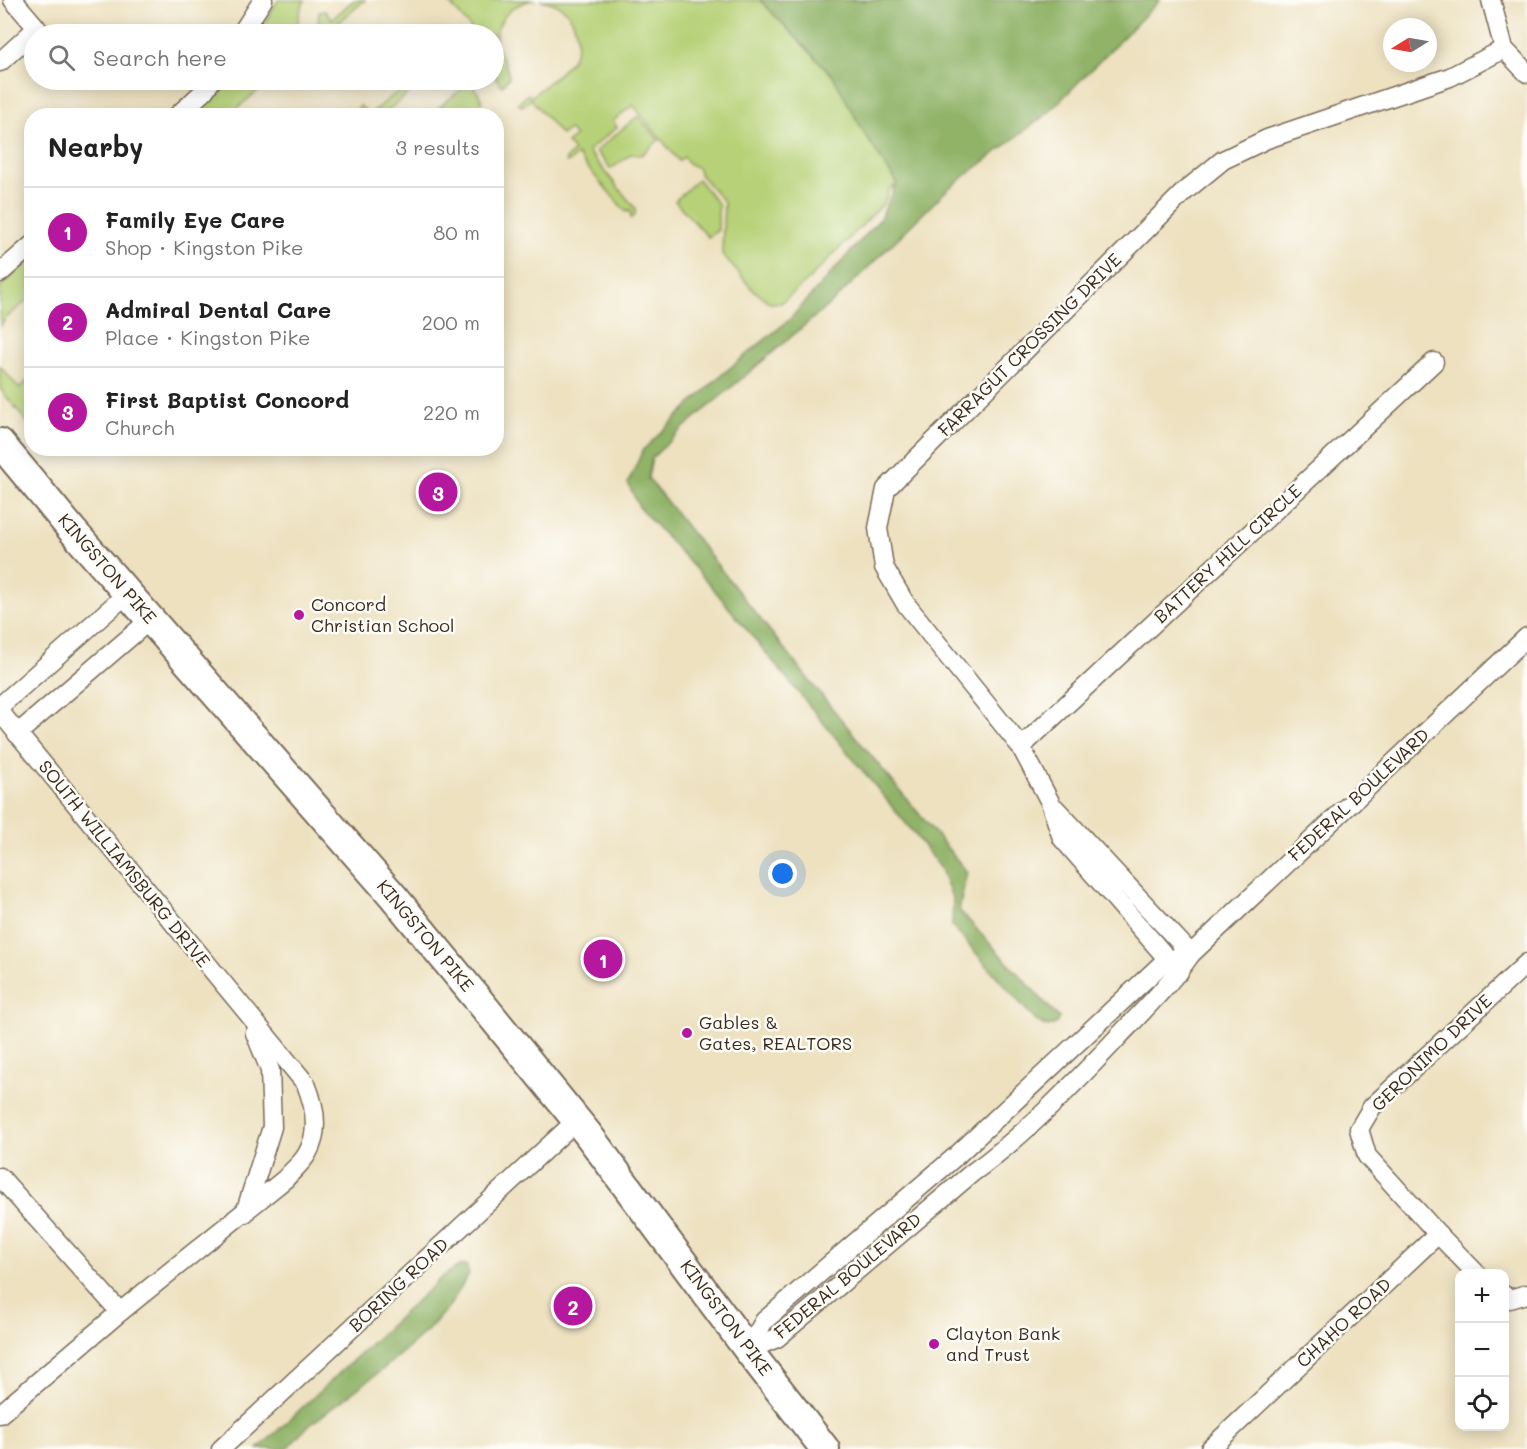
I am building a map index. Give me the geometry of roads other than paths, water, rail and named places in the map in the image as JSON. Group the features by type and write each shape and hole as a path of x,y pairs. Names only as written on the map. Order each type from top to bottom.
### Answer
{"main road":[{"name":"KINGSTON PIKE","path":"0,443 72,530 393,896 577,1120 748,1350 825,1449"}],"street":[{"path":"13,0 34,24"},
{"path":"247,24 262,0"},
{"path":"1491,0 1504,49 1527,73"},
{"path":"0,62 24,40"},
{"name":"FARRAGUT CROSSING DRIVE","path":"1174,966 1062,838 1050,802 1021,747 905,603 885,567 878,528 886,489 1185,191 1223,160 1267,139 1450,77 1504,49"},
{"path":"186,108 205,90"},
{"path":"0,273 24,252"},
{"name":"BATTERY HILL CIRCLE","path":"1021,747 1434,362"},
{"path":"0,706 128,593"},
{"path":"17,734 151,619"},
{"name":"FEDERAL BOULEVARD","path":"748,1350 777,1338 972,1173 994,1158 1085,1072 1174,966 1191,954 1527,636"},
{"name":"SOUTH WILLIAMSBURG DRIVE","path":"0,712 306,1084 315,1119 308,1154 285,1179 120,1312 0,1414"},
{"name":"FARRAGUT CROSSING DRIVE","path":"1050,802 1191,954"},
{"path":"1125,910 1138,897"},
{"name":"FEDERAL BOULEVARD","path":"748,1350 764,1321 956,1156 1165,961 1174,966"},
{"name":"GERONIMO DRIVE","path":"1438,1234 1367,1156 1359,1129 1372,1107 1527,963"},
{"name":"SOUTH WILLIAMSBURG DRIVE","path":"245,1213 272,1127 270,1070 248,1015"},
{"name":"BORING ROAD","path":"221,1449 577,1120"},
{"path":"0,1177 120,1312"},
{"path":"1438,1234 1472,1269"},
{"name":"CHAHO ROAD","path":"1210,1449 1438,1234"},
{"path":"1509,1298 1527,1294"}],"place":[{"name":"First Baptist Concord","path":"438,492"},
{"name":"Concord Christian School","path":"299,615"},
{"name":"Family Eye Care","path":"603,959"},
{"name":"Gables & Gates, REALTORS","path":"687,1033"},
{"name":"Admiral Dental Care","path":"573,1306"},
{"name":"Clayton Bank and Trust","path":"934,1344"}]}
